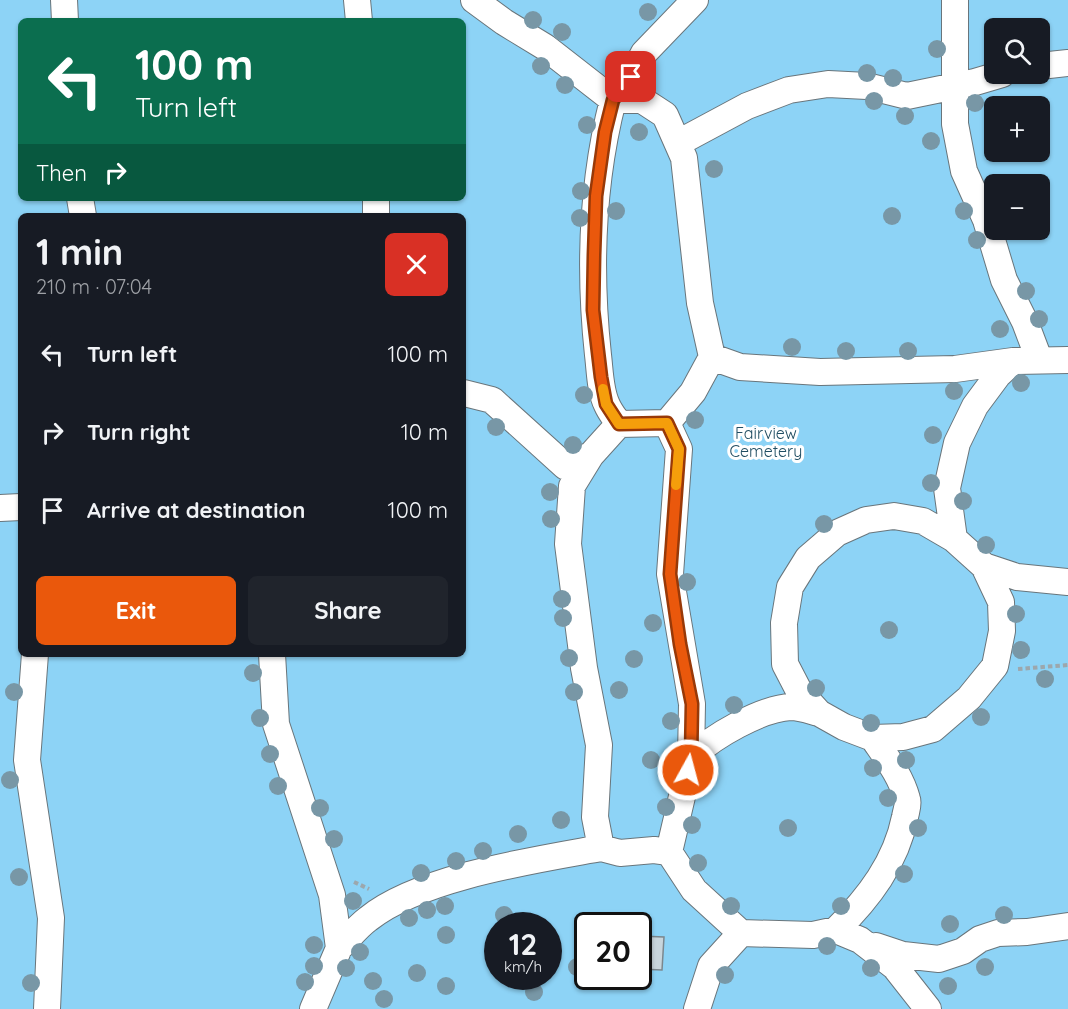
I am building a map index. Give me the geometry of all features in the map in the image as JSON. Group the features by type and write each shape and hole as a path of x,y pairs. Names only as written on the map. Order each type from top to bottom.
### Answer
{"lane":[{"path":"64,0 65,18"},
{"path":"357,0 359,18"},
{"path":"474,0 545,47 613,100 642,100 665,115 684,158 700,303 712,357 693,392 667,423 619,424 591,455 572,486 568,544 584,668 599,745 594,817 601,849"},
{"path":"619,424 606,404 593,310 596,196 605,132 613,100 631,77 644,53 695,0"},
{"path":"955,0 955,124 964,171 986,220 1004,280 1025,322 1039,359"},
{"path":"1050,65 1068,63"},
{"path":"678,143 747,106 789,90 828,84 867,86 907,96 984,78"},
{"path":"712,357 740,367 820,372 955,369 1013,361 1068,360"},
{"path":"954,539 947,488 957,443 975,406 998,375 1013,361"},
{"path":"466,394 492,400 565,466 591,455"},
{"path":"667,423 679,449 670,574 680,644 692,704 691,758 669,852 694,890 741,933 813,935 836,930 855,912 880,879 903,827 908,801 895,770 873,738"},
{"path":"0,508 18,507"},
{"path":"691,758 702,747 764,713 792,707 819,713 844,727 873,738 903,737 933,729 969,698 995,666 1002,631 1001,602 984,566 954,539 923,520 894,516 866,520 837,533 808,558 790,587 784,623 785,664 799,691 819,713"},
{"path":"984,566 1017,577 1068,582"},
{"path":"35,657 27,760 51,918 47,1009"},
{"path":"272,657 276,724 332,895 339,948"},
{"path":"313,1009 339,948 368,918 401,898 458,878 556,856 601,849 620,853 654,850 669,852"},
{"path":"836,930 903,955 939,959 963,951 980,939 998,933 1068,927"},
{"path":"697,1009 711,966 741,933"},
{"path":"860,940 895,967 928,1009"}],"path":[{"path":"995,666 1019,669 1068,665"},
{"path":"321,861 342,876 366,888 401,898"}],"green space":[{"name":"Fairview Cemetery","path":"0,0 1068,0 1068,1009 0,1009"}],"building":[{"path":"652,937 664,937 662,970 652,970"}],"slow traffic":[{"path":"603,389 606,404 619,424 667,423 679,449 676,485"}],"route":[{"path":"631,77 613,100 605,132 596,196 593,310 606,404 619,424 667,423 679,449 670,574 680,644 692,704 691,758 688,770"}]}
